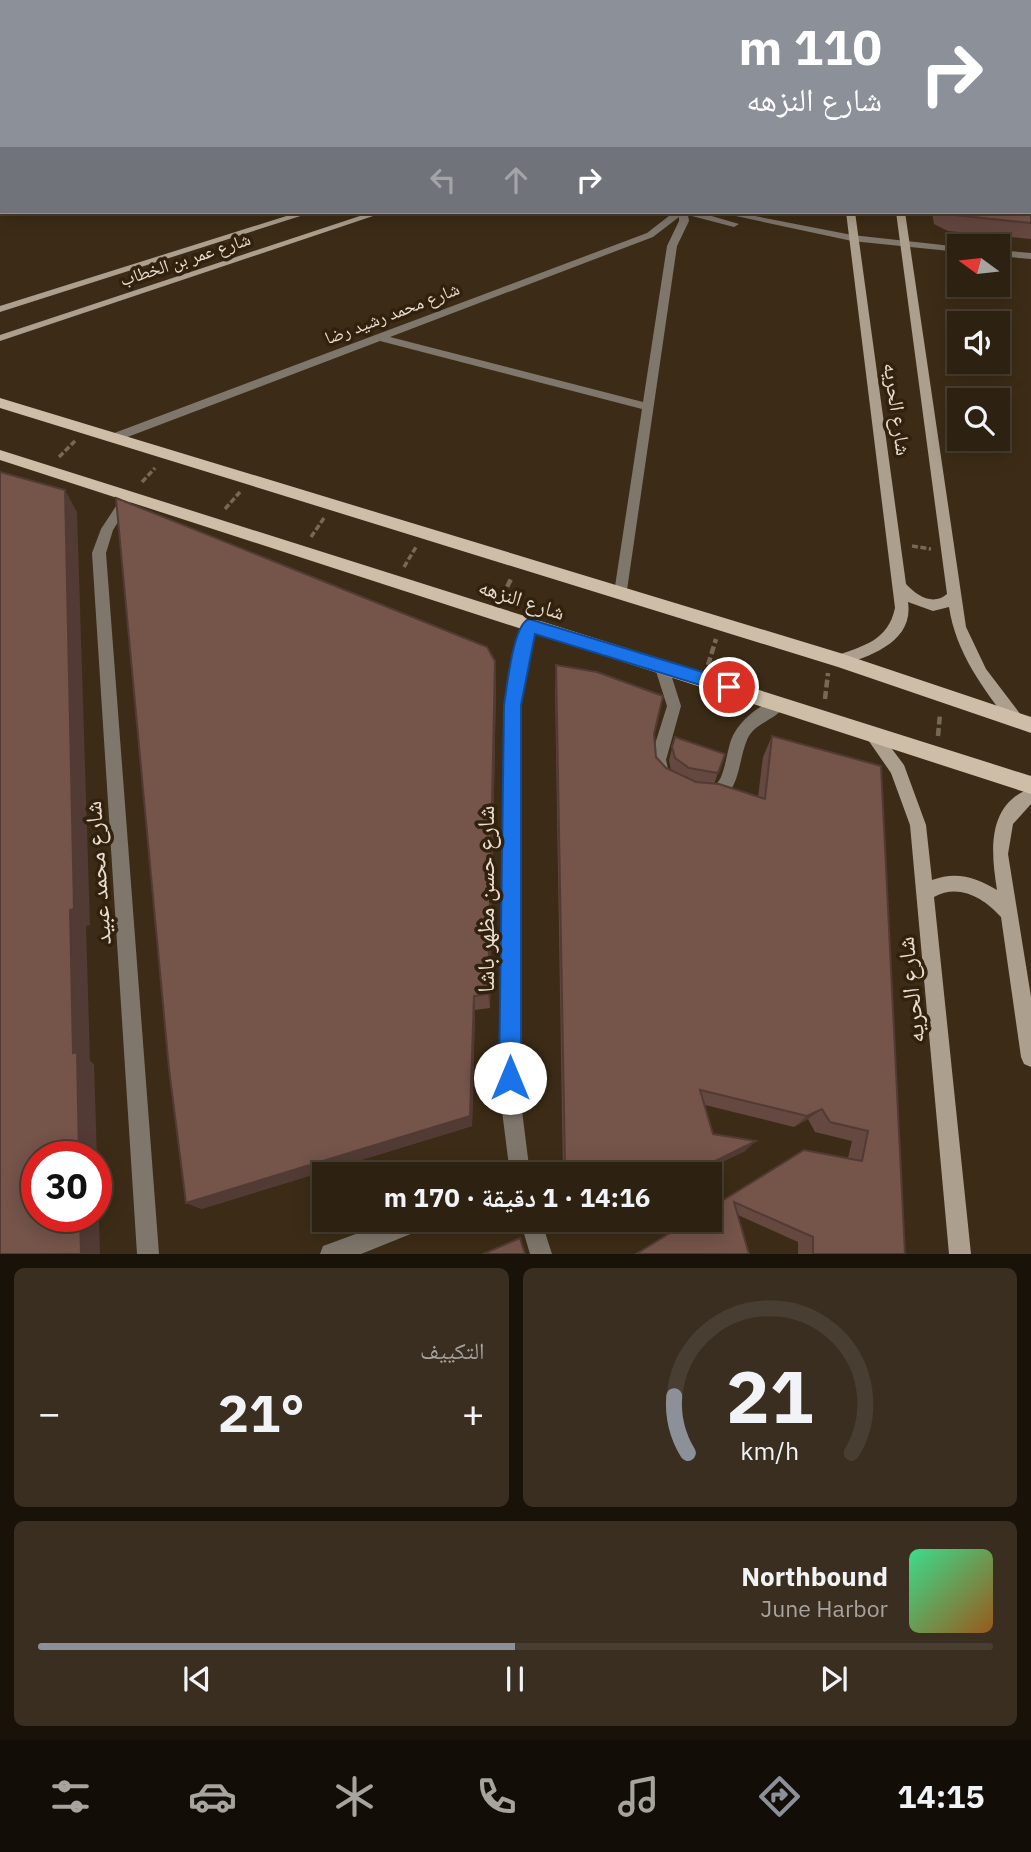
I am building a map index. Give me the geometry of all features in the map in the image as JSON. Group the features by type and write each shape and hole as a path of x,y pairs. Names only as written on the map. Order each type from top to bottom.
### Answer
{"main road":[{"name":"شارع النزهه","path":"0,403 835,658 1023,722"},
{"name":"شارع النزهه","path":"0,455 1031,785"}],"street":[{"name":"شارع عمر بن الخطاب","path":"0,309 302,214"},
{"name":"شارع عمر بن الخطاب","path":"0,338 374,214"},
{"name":"شارع محمد رشيد رضا","path":"113,438 650,235 678,214"},
{"path":"621,593 673,246 684,222 682,214"},
{"path":"697,214 796,236 829,240 852,238"},
{"path":"732,214 852,238 947,248"},
{"name":"شارع الحريه","path":"835,658 878,647 891,636 901,616 900,587 850,214"},
{"name":"شارع الحريه","path":"900,214 959,627 969,654 1023,722"},
{"path":"650,235 664,239 673,246"},
{"path":"1010,254 1031,256"},
{"path":"378,337 649,407"},
{"name":"شارع محمد عبيد","path":"128,496 107,529 99,553 148,1254"},
{"path":"900,587 916,601 931,605 945,603 954,596"},
{"name":"شارع حسن مظهر باشا","path":"518,1162 511,1103 512,720 516,676 529,625"},
{"path":"661,665 674,706 673,741 658,765 661,776 671,785"},
{"path":"693,793 710,797 720,794 726,786 725,759 746,729 779,704"},
{"name":"شارع الحريه","path":"872,734 898,770 918,825 960,1254"},
{"path":"1031,795 1007,817 1000,841 1031,1057"},
{"path":"925,893 941,884 962,883 993,897 1010,914"},
{"path":"331,1254 389,1232"},
{"path":"535,1232 541,1254"}],"path":[{"path":"45,470 88,430"},
{"path":"128,496 167,455"},
{"path":"213,523 250,480"},
{"path":"301,552 333,506"},
{"path":"394,582 424,534"},
{"path":"893,543 947,551"},
{"path":"494,614 519,563"},
{"path":"704,679 720,624"},
{"path":"822,718 835,658"},
{"path":"937,755 941,694"}],"building":[{"path":"952,214 1031,214 1031,223"},
{"path":"0,472 65,490 74,909 70,910 73,1053 77,1052 79,1141 21,1141 21,1232 80,1232 81,1254 0,1254"},
{"path":"116,498 487,647 495,661 488,994 474,996 470,1116 320,1162 312,1162 312,1164 186,1203 169,1069"},
{"path":"556,665 597,672 663,696 654,734 656,757 666,768 696,782 719,784 765,799 772,736 881,766 905,1254 813,1254 813,1237 734,1202 749,1254 636,1254 672,1232 722,1232 722,1201 804,1150 862,1161 868,1131 830,1122 822,1109 807,1116 700,1090 713,1134 756,1141 713,1162 565,1162"},
{"path":"675,737 725,754 718,773 689,768 675,758 672,747"},
{"path":"520,1238 525,1254 483,1254"}],"route":[{"path":"510,1078 513,705 516,676 529,625 729,687"}]}
